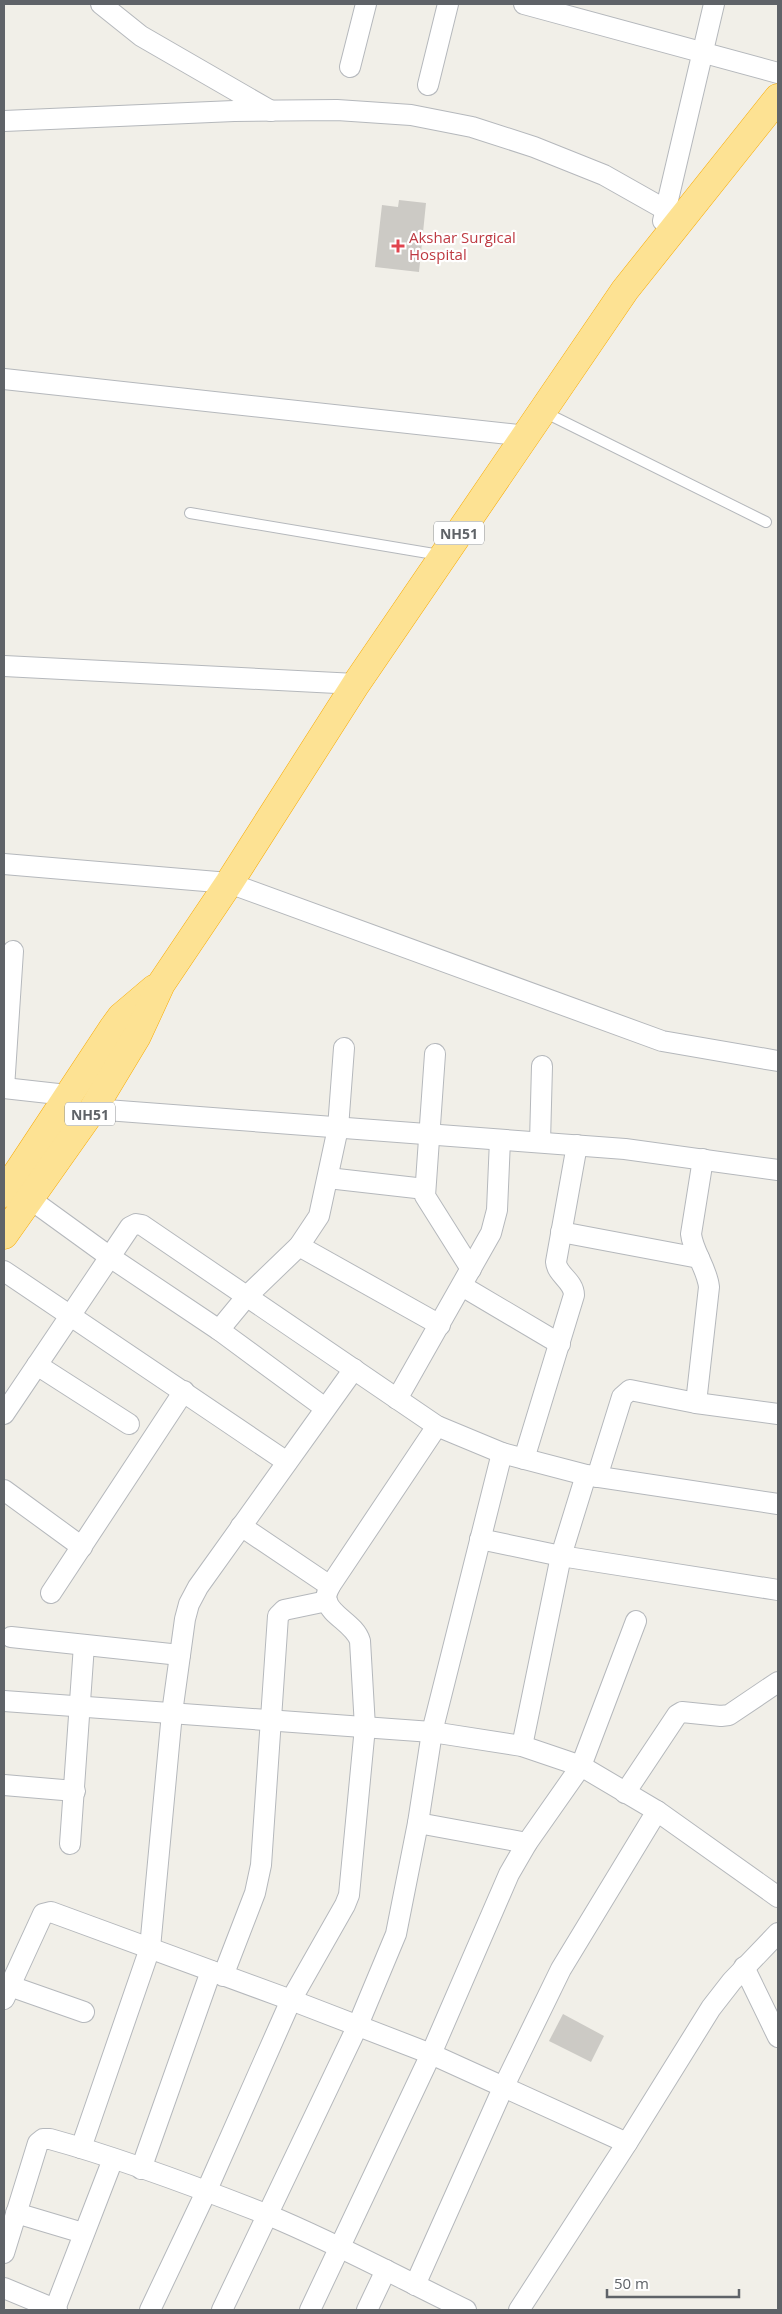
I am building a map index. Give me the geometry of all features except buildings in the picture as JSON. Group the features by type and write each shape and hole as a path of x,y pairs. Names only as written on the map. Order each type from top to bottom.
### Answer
{"highway":[{"name":"NH51","path":"4,1235 93,1109 137,1036 161,984 229,883 356,684 544,412 625,290 775,109"},
{"name":"NH51","path":"4,1193 67,1095 122,1017 161,984"}],"street":[{"path":"102,4 141,36 271,111"},
{"path":"350,67 366,4"},
{"path":"428,84 448,4"},
{"path":"524,4 778,73"},
{"path":"656,253 714,4"},
{"path":"4,121 337,110 411,115 472,127 534,147 604,175 666,210"},
{"path":"6,378 527,436"},
{"path":"4,666 356,684"},
{"path":"4,864 229,883 662,1041 778,1061"},
{"path":"13,951 4,1088 67,1095"},
{"path":"218,1330 247,1296 300,1246 319,1216 338,1128 344,1048"},
{"path":"436,1054 428,1135 425,1189 427,1202 466,1278 560,1344"},
{"path":"540,1142 542,1066"},
{"path":"93,1109 577,1145 663,1153 778,1170"},
{"path":"397,1399 440,1325 495,1222 500,1140"},
{"path":"524,1460 574,1295 573,1287 556,1266 577,1145"},
{"path":"696,1403 708,1280 692,1241 692,1234 703,1160"},
{"path":"328,1178 425,1189"},
{"path":"30,1199 110,1257 218,1330 325,1408"},
{"path":"4,1414 130,1227 136,1224 142,1225 438,1426 502,1454 592,1476 778,1504"},
{"path":"561,1232 699,1258"},
{"path":"300,1246 440,1325"},
{"path":"4,1272 287,1462"},
{"path":"37,1365 129,1424"},
{"path":"81,2148 150,1948 172,1713 185,1619 189,1604 198,1587 354,1369"},
{"path":"522,1746 561,1556 625,1392 636,1390 696,1403 778,1414"},
{"path":"51,1592 184,1392"},
{"path":"141,2168 217,1973 259,1879 278,1616 284,1610 328,1593 438,1426"},
{"path":"222,2310 358,2025 396,1934 418,1823 432,1732 502,1454"},
{"path":"4,1490 82,1547"},
{"path":"150,2310 206,2192 291,2000 345,1906 349,1895 365,1727 358,1635 328,1593 242,1526"},
{"path":"480,1539 561,1556 778,1590"},
{"path":"310,2310 430,2054 502,1890 527,1843 581,1766 636,1621"},
{"path":"11,1636 180,1655"},
{"path":"70,1844 84,1645"},
{"path":"625,1793 677,1716 682,1712 721,1716 730,1715 778,1682"},
{"path":"4,1701 270,1722 432,1732 522,1746 581,1766 657,1811 778,1897"},
{"path":"4,1785 75,1791"},
{"path":"415,2285 503,2088 561,1969 657,1811"},
{"path":"418,1823 527,1843"},
{"path":"84,2012 7,1992 43,1914 47,1912 358,2025 430,2054 627,2144"},
{"path":"519,2310 627,2144 711,2008 744,1967 778,1933"},
{"path":"744,1967 778,2037"},
{"path":"4,2253 38,2143 43,2139 81,2148 141,2168 268,2216 386,2270 466,2310"},
{"path":"4,2288 56,2310 83,2233 113,2159"},
{"path":"16,2213 83,2233"},
{"path":"367,2310 386,2270"}],"lane":[{"path":"544,412 766,522"},
{"path":"190,513 444,555"}],"place":[{"name":"Akshar Surgical Hospital","path":"398,246"}]}
